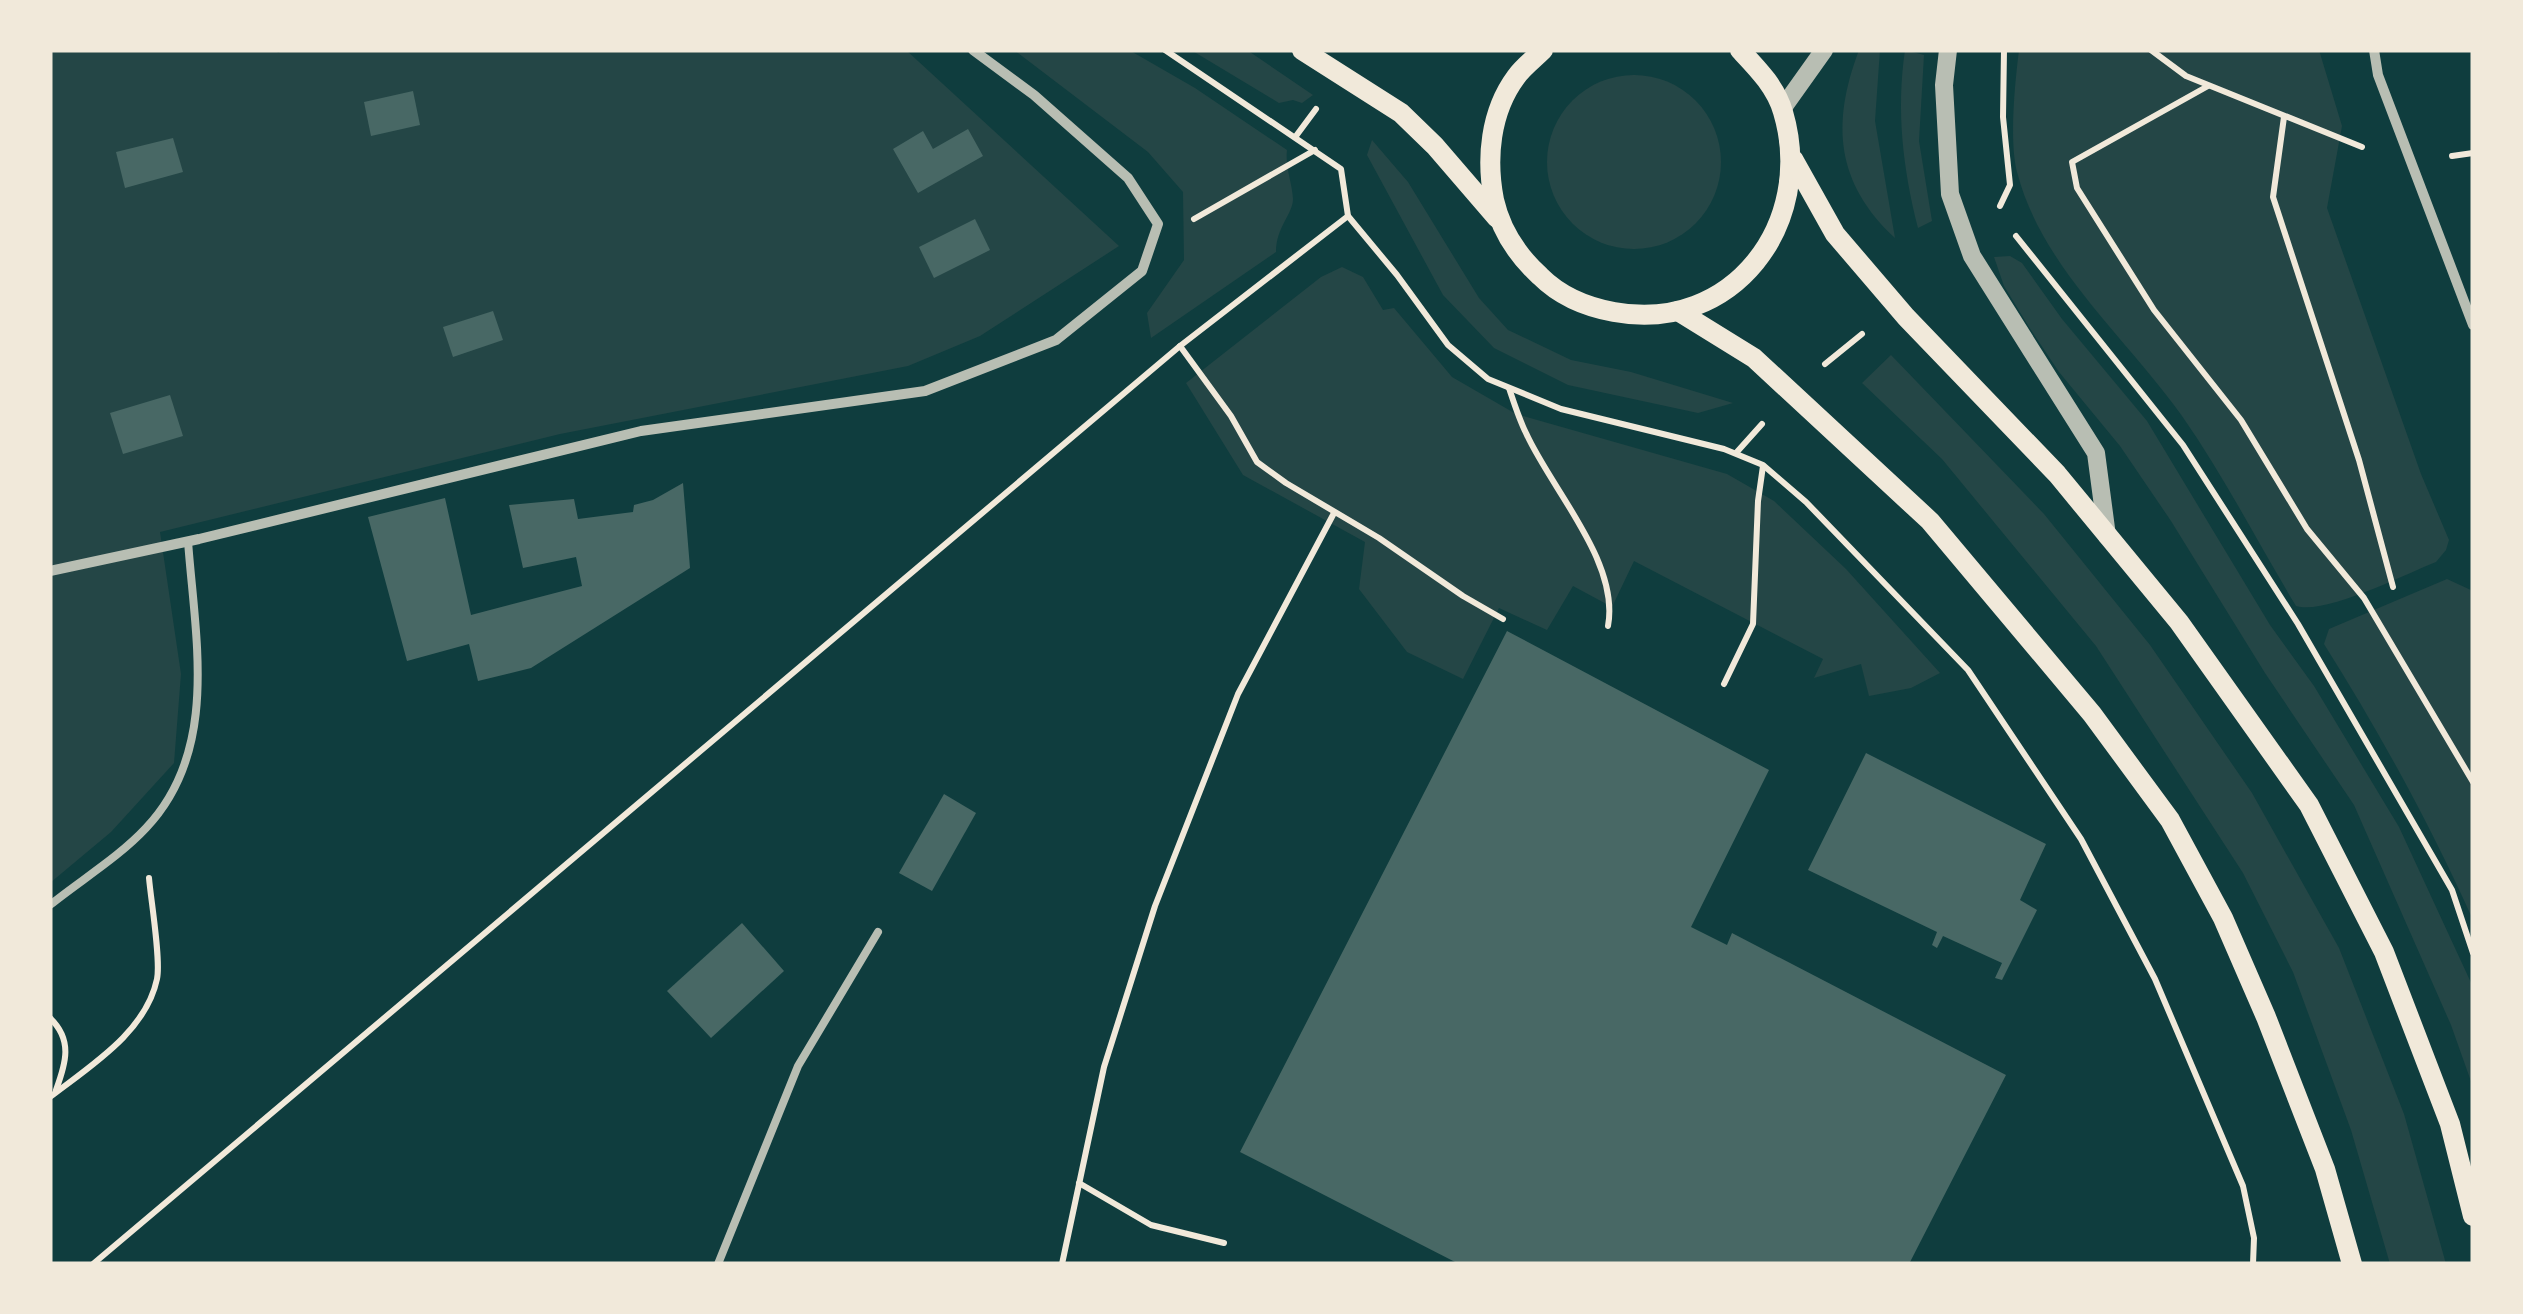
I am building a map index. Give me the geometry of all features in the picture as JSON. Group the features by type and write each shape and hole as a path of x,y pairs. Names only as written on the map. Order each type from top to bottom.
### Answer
{"main road":[{"path":"1302,50 1401,113 1435,146 1498,220 1520,258 1552,288 1592,308 1634,316 1678,312 1716,296 1749,271 1774,238 1788,200 1793,159"},
{"path":"1498,220 1488,171 1494,122 1515,77 1543,50"},
{"path":"1740,50 1764,75 1782,108 1793,159 1836,234 1906,317 2057,474 2179,622 2309,805 2384,952 2450,1124 2473,1216"},
{"path":"1678,312 1754,358 1930,521 2092,714 2170,820 2223,918 2266,1017 2324,1168 2352,1264"}],"street":[{"path":"50,571 641,431 925,390 1056,340 1142,271 1158,224 1128,178 1034,95 973,50"},
{"path":"1782,108 1824,50"},
{"path":"1948,50 1944,85 1950,194 1972,256 2096,453 2108,536"},
{"path":"2374,50 2378,75 2473,324"}],"lane":[{"path":"50,905 146,828 178,786 198,714 188,541"},
{"path":"718,1264 798,1066 878,932"}],"path":[{"path":"1165,50 1341,169 1348,216 1397,274 1448,345 1488,380 1560,410 1736,453 1763,465 1806,502 1968,670 2081,839 2155,979 2242,1186 2254,1238 2253,1264"},
{"path":"1996,212 2010,186 2003,118 2004,50"},
{"path":"2151,50 2186,76 2346,142"},
{"path":"2208,86 2072,162 2077,188 2154,310 2241,420 2306,529 2364,598 2473,782"},
{"path":"1296,136 1322,101"},
{"path":"2284,118 2273,196 2359,460 2393,587"},
{"path":"1158,224 1197,219 1314,150"},
{"path":"92,1264 1180,346 1348,216"},
{"path":"2009,227 2183,445 2288,607 2452,890 2473,952"},
{"path":"1824,365 1868,329"},
{"path":"1180,346 1258,462 1503,619"},
{"path":"1508,387 1526,434 1594,551 1612,607 1608,626"},
{"path":"1736,453 1765,420"},
{"path":"1724,684 1754,624 1763,465"},
{"path":"1062,1264 1104,1067 1155,906 1238,694 1334,513"},
{"path":"53,1095 138,1022 157,978 146,828"},
{"path":"50,1018 62,1029 67,1048 53,1095"},
{"path":"1079,1183 1151,1226 1224,1243"}],"shaded area":[{"path":"50,50 906,50 1119,246 980,336 908,366 560,434 160,532 181,674 174,763 111,832 50,883"},
{"path":"1014,50 1129,50 1195,88 1287,150 1293,199 1276,252 1151,338 1147,313 1184,260 1183,192 1148,152"},
{"path":"1191,50 1247,50 1313,95 1302,103 1279,103"},
{"path":"1859,50 1880,50 1875,121 1895,238 1861,196 1844,151 1845,103"},
{"path":"1905,50 1924,55 1919,141 1932,221 1918,228 1902,140"},
{"path":"2019,50 2319,50 2342,126 2327,208 2421,474 2449,540 2436,562 2326,605 2296,606 2182,416 2065,271 2045,240 2017,172 2013,144"},
{"path":"1634,75 1667,82 1696,100 1714,129 1721,162 1714,195 1696,224 1667,242 1634,249 1601,242 1572,224 1554,195 1547,162 1554,129 1572,100 1601,82"},
{"path":"1372,140 1408,182 1479,298 1508,330 1571,360 1631,372 1733,403 1698,413 1568,385 1494,348 1443,295 1367,155"},
{"path":"2010,256 2022,263 2062,319 2147,421 2270,625 2314,686 2399,827 2473,987 2473,1087 2451,1025 2354,805 2265,673 2171,521 2120,446 2059,372 2029,327 2004,286 1994,257"},
{"path":"1342,267 1363,277 1383,310 1394,308 1452,377 1516,414 1727,474 1774,501 1846,569 1940,673 1911,688 1869,696 1861,664 1814,678 1823,659 1634,561 1612,607 1573,586 1547,630 1499,608 1463,679 1407,652 1359,589 1365,542 1243,475 1186,383 1321,277"},
{"path":"1891,355 2044,514 2150,645 2252,793 2339,948 2404,1114 2446,1264 2390,1264 2351,1130 2293,972 2243,873 2096,646 1942,459 1862,383"},
{"path":"2447,579 2473,591 2473,920 2403,779 2324,644 2329,629"}],"building":[{"path":"413,91 420,125 371,136 364,102"},
{"path":"968,129 983,156 918,193 893,149 923,131 933,149"},
{"path":"173,138 183,172 125,188 116,152"},
{"path":"975,219 990,250 934,278 919,247"},
{"path":"493,311 503,340 453,357 443,327"},
{"path":"170,395 183,436 123,454 110,413"},
{"path":"683,483 690,568 531,668 478,681 469,644 407,661 368,517 445,498 471,615 582,586 576,557 523,568 509,505 574,499 578,519 633,512 634,505 653,500"},
{"path":"1507,631 1769,770 1691,927 1727,945 1732,933 2006,1075 1909,1264 1459,1264 1240,1152"},
{"path":"1866,753 2046,844 2020,900 2037,910 2002,980 1995,978 2002,963 1943,936 1937,948 1932,945 1937,932 1808,870"},
{"path":"944,794 976,813 932,891 899,873"},
{"path":"742,923 784,971 711,1038 667,991"}]}
